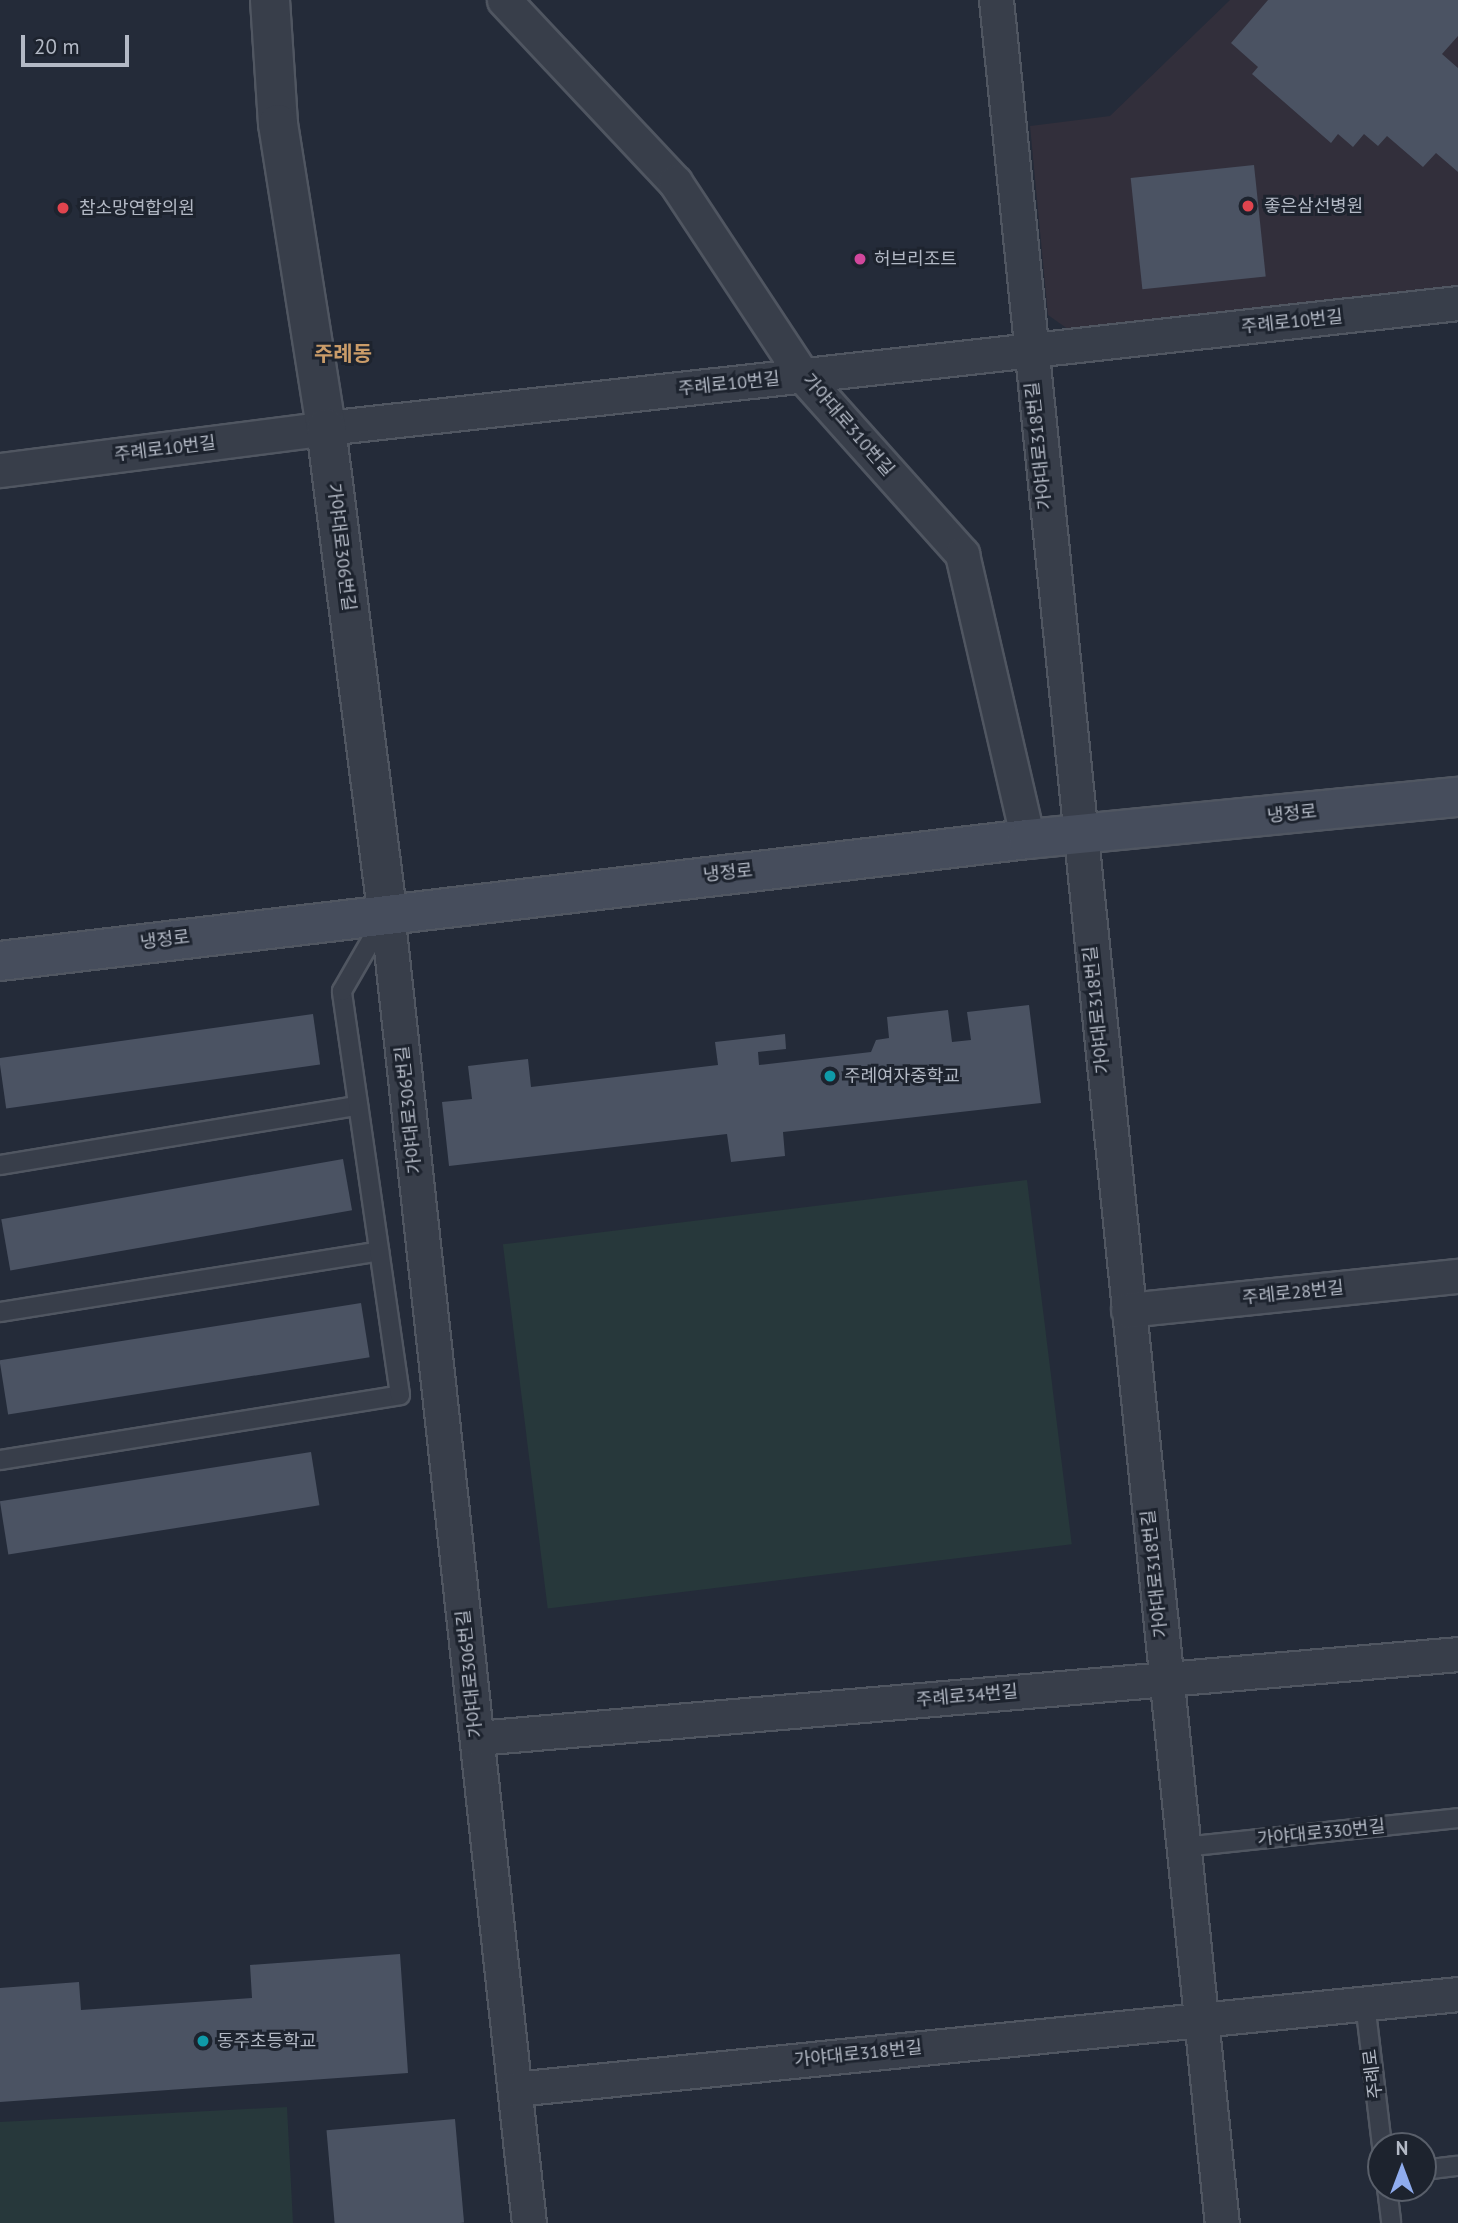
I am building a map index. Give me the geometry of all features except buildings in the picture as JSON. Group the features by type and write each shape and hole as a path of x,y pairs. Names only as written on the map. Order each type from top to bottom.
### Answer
{"main road":[{"name":"냉정로","path":"0,961 387,912 1028,839 1079,837 1458,797"}],"street":[{"name":"가야대로306번길","path":"270,0 278,124 326,428 387,912 529,2223"},
{"name":"가야대로310번길","path":"504,0 675,183 803,376 962,554 1028,839"},
{"name":"가야대로318번길","path":"996,0 1029,350 1222,2223"},
{"name":"주례로10번길","path":"0,470 326,428 1458,303"},
{"name":"주례로28번길","path":"1128,1310 1458,1276"},
{"name":"주례로34번길","path":"477,1738 1458,1654"},
{"path":"1201,2019 1458,1994"},
{"name":"가야대로318번길","path":"515,2089 1201,2019"}],"lane":[{"path":"0,1460 400,1395 342,991 387,912"},
{"path":"0,1165 358,1106"},
{"path":"0,1312 379,1251"},
{"name":"가야대로330번길","path":"1183,1847 1458,1818"},
{"name":"주례로","path":"1364,2003 1380,2132"},
{"path":"1437,2168 1458,2166"},
{"path":"1389,2202 1391,2223"}],"shaded area":[{"name":"좋은삼선병원","path":"1230,0 1458,0 1458,287 1072,332 1048,315 1030,126 1110,116"},
{"path":"1027,1180 1072,1544 548,1609 503,1244"},
{"path":"287,2107 293,2223 0,2223 0,2122"}],"place":[{"name":"좋은삼선병원","path":"1248,206"},
{"name":"참소망연합의원","path":"63,208"},
{"name":"허브리조트","path":"860,259"},
{"name":"주례여자중학교","path":"830,1076"},
{"name":"동주초등학교","path":"203,2041"}],"district":[{"name":"주례동","path":"343,354"}]}
